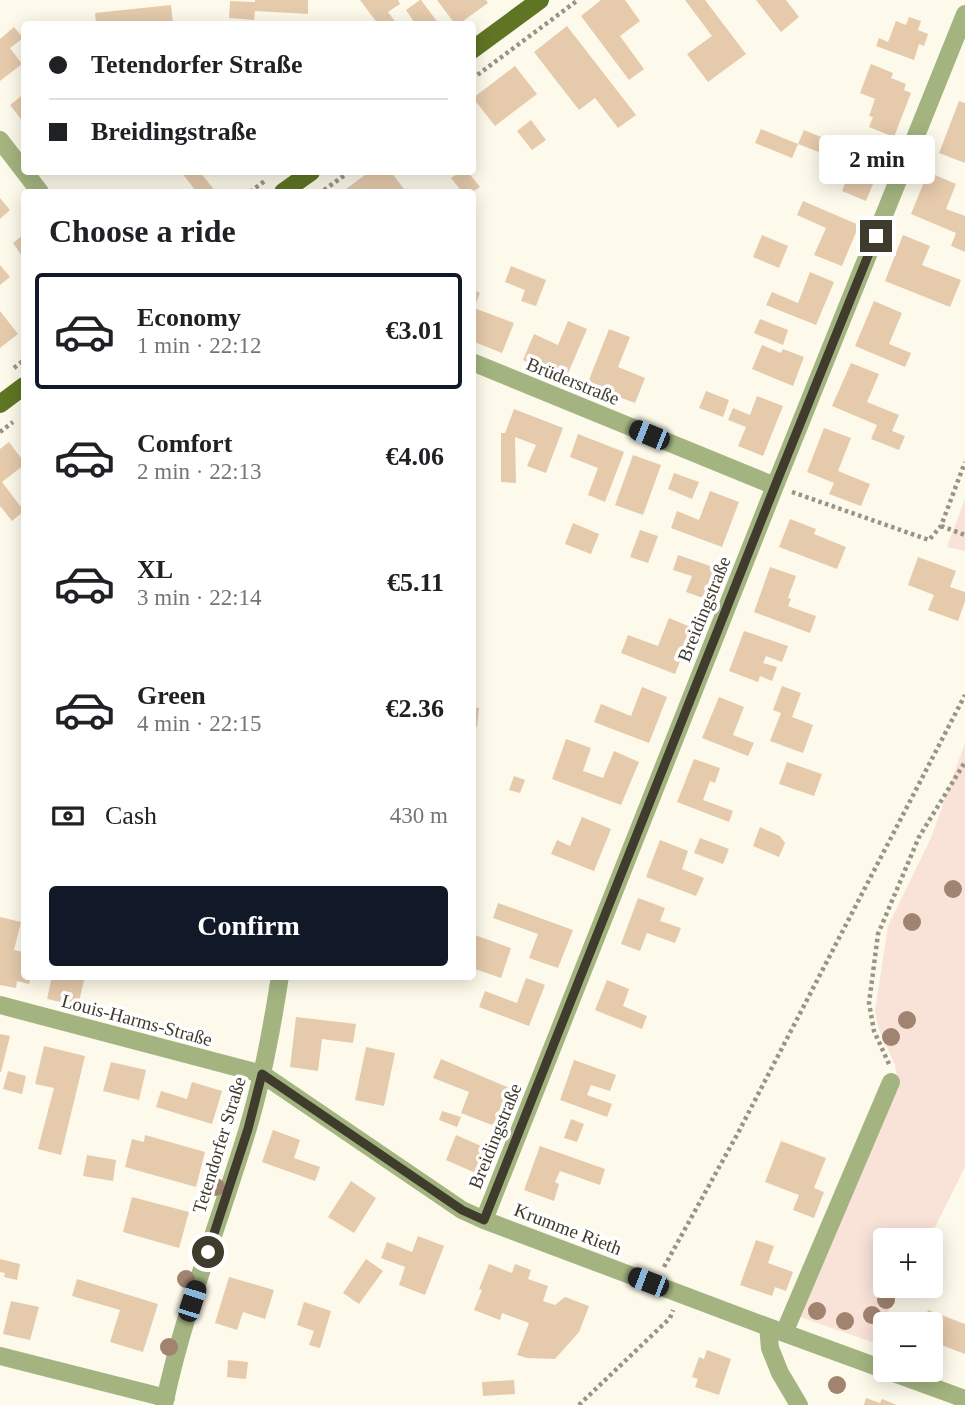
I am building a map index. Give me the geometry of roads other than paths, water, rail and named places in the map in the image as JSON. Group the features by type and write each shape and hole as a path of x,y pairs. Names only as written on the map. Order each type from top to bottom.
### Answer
{"main road":[{"path":"476,47 540,0"},
{"path":"291,189 308,175"},
{"path":"0,404 21,388"}],"street":[{"name":"Breidingstraße","path":"484,1220 775,486 961,38 965,14"},
{"path":"0,140 21,167"},
{"path":"27,175 38,189"},
{"name":"Brüderstraße","path":"476,364 775,486"},
{"name":"Tetendorfer Straße","path":"165,1402 192,1301 248,1129 272,1033 279,980"},
{"name":"Louis-Harms-Straße","path":"0,1005 262,1074"},
{"name":"Krumme Rieth","path":"262,1074 462,1210 965,1399"},
{"path":"799,1405 780,1373 770,1348 891,1082"},
{"path":"0,1356 165,1402"}]}
